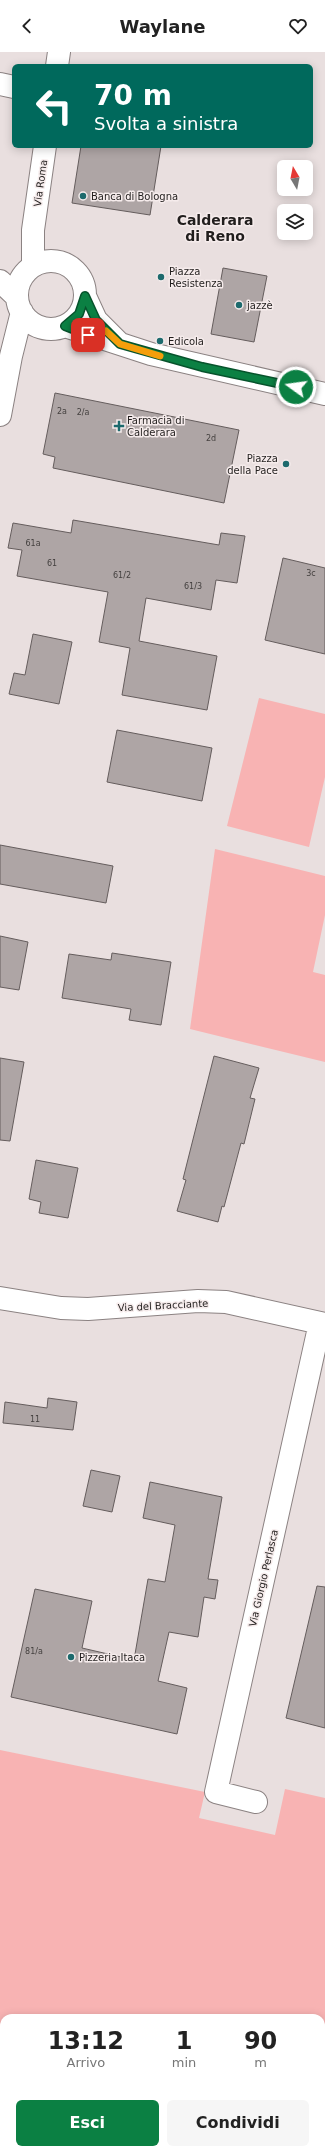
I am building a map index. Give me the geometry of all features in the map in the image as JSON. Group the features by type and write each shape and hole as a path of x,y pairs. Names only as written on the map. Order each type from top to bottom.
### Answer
{"street":[{"path":"57,64 59,52"},
{"path":"0,84 12,87"},
{"name":"Via Roma","path":"28,271 45,148"},
{"name":"Via Roma","path":"35,219 44,244 59,262"},
{"path":"120,344 96,320 85,296 84,287 75,270 59,262 45,261 28,271 0,280 20,305 30,321 40,327 58,327 202,367 325,394"},
{"path":"0,415 20,305 18,286 28,271"},
{"path":"11,356 26,344 79,314 85,296"},
{"name":"Via del Bracciante","path":"0,1298 33,1304 88,1309 198,1301 226,1302 322,1324"},
{"name":"Via Giorgio Perlasca","path":"256,1802 216,1792 322,1324"}],"shaded area":[{"path":"259,698 325,714 325,777 309,847 227,826"},
{"path":"215,849 325,876 325,915 313,972 325,975 325,1062 190,1029"},
{"path":"0,1750 205,1792 199,1818 275,1835 285,1789 325,1798 325,2014 0,2014"}],"building":[{"path":"81,148 161,148 150,215 72,203"},
{"name":"jazzè","path":"223,268 267,276 254,342 211,334"},
{"path":"55,393 239,430 224,503 53,468 55,457 43,454"},
{"path":"73,520 219,545 221,533 245,536 237,583 216,580 211,610 146,598 139,641 217,656 207,710 122,695 130,648 99,642 108,592 17,576 22,550 8,548 13,523 71,533"},
{"path":"283,558 325,568 325,654 265,640"},
{"path":"33,634 72,642 59,704 9,694 14,673 25,675"},
{"path":"117,730 212,748 202,801 107,782"},
{"path":"0,845 113,866 106,903 0,884"},
{"path":"0,936 28,942 19,990 0,987"},
{"path":"112,953 171,962 161,1025 129,1020 131,1009 62,998 69,954 111,960"},
{"path":"214,1056 259,1068 250,1098 255,1099 244,1144 241,1143 224,1207 222,1206 218,1222 177,1211 186,1180 183,1179"},
{"path":"0,1058 24,1062 10,1141 0,1140"},
{"path":"36,1160 78,1168 68,1218 39,1213 41,1202 29,1199"},
{"path":"48,1398 77,1402 73,1430 3,1423 5,1402 47,1408"},
{"path":"91,1470 120,1476 112,1512 83,1506"},
{"path":"150,1482 222,1497 208,1579 218,1580 215,1599 204,1597 198,1637 169,1632 158,1681 187,1688 177,1734 11,1697 35,1589 92,1601 82,1648 134,1660 148,1579 165,1582 175,1525 143,1518"},
{"path":"317,1586 325,1587 325,1728 286,1718"}],"slow traffic":[{"path":"106,331 120,344 160,356"}],"place":[{"name":"Banca di Bologna","path":"83,196"},
{"name":"Piazza Resistenza","path":"161,277"},
{"name":"jazzè","path":"239,305"},
{"name":"Edicola","path":"160,341"},
{"name":"Farmacia di Calderara","path":"119,426"},
{"name":"Piazza della Pace","path":"286,464"},
{"name":"Pizzeria Itaca","path":"71,1657"}],"district":[{"name":"Calderara di Reno","path":"215,228"}],"route":[{"path":"88,335 65,326 73,321 79,314 84,305 85,296 96,320 120,344 202,367 296,387"}]}
